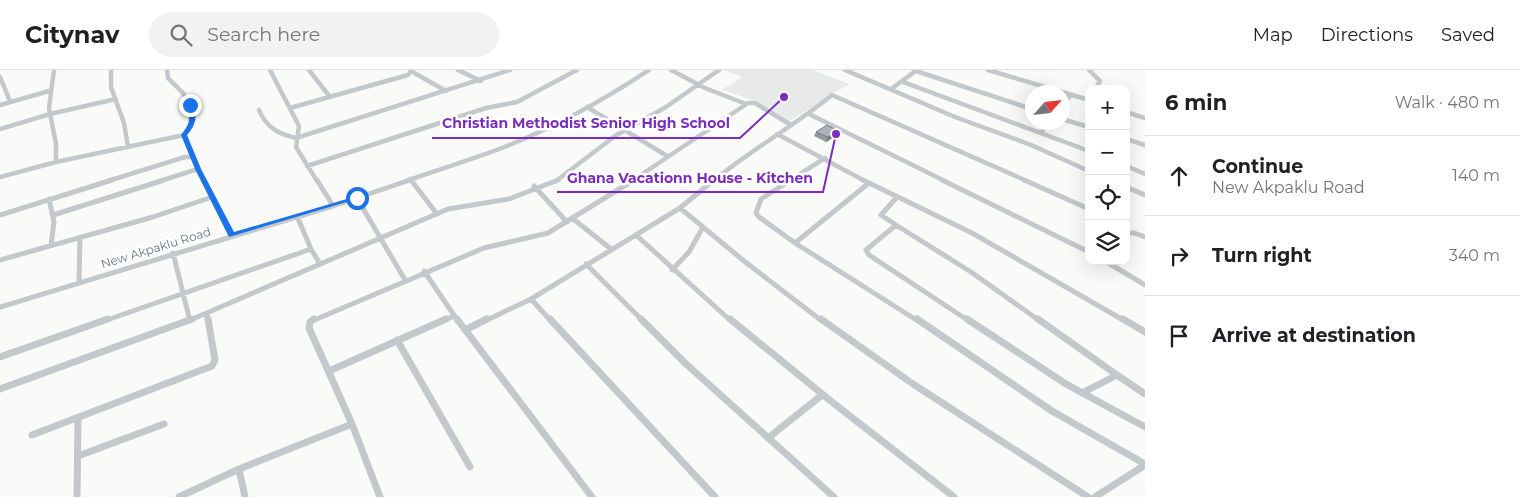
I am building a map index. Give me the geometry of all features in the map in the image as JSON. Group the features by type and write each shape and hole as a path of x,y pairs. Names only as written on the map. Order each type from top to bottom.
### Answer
{"street":[{"path":"54,70 50,91 50,114 57,150 56,162"},
{"path":"111,70 110,87 124,123 128,146"},
{"path":"0,177 56,162 184,135 191,126 193,115 186,95 180,87 168,78 167,70"},
{"path":"271,70 299,126 296,147 333,206"},
{"path":"309,70 330,97"},
{"path":"458,70 481,81"},
{"path":"259,110 263,119 277,134 296,138 481,81 510,70"},
{"path":"307,166 486,108 517,102 577,70"},
{"name":"New Akpaklu Road","path":"0,307 232,235 333,206 506,147 529,138 649,70"},
{"path":"672,70 746,104 755,103 791,125"},
{"path":"0,389 190,321 436,214 466,206 477,207 506,200 521,195 534,186 556,181 615,136 666,107 719,70"},
{"path":"844,70 1085,169"},
{"path":"891,89 917,70 1025,107"},
{"path":"988,70 1085,99"},
{"path":"1089,70 1099,78 1100,81 1098,85"},
{"path":"290,108 408,75 410,71 446,92"},
{"path":"0,77 10,101"},
{"path":"903,82 1085,149"},
{"path":"0,104 50,91"},
{"path":"465,330 531,299 680,208 732,165 809,114 828,97 840,97 1085,208"},
{"path":"0,129 50,114 116,99"},
{"path":"380,497 352,424 309,328 310,322 424,271 484,248 548,233 624,187 746,104"},
{"path":"587,106 668,156"},
{"path":"1130,113 1145,118"},
{"path":"809,114 1085,250"},
{"path":"1070,121 1085,126"},
{"path":"777,134 896,197 972,233 1145,332"},
{"path":"184,135 198,169 232,235"},
{"path":"1130,140 1145,145"},
{"path":"0,215 185,158 194,157"},
{"path":"825,158 759,202 756,213 759,217 907,313 1052,411 1145,465 1095,497"},
{"path":"1130,168 1145,174"},
{"path":"53,215 198,169"},
{"path":"410,179 436,214"},
{"path":"795,242 869,183"},
{"path":"534,186 567,222"},
{"path":"1130,189 1145,195"},
{"path":"0,260 153,217 212,196"},
{"path":"896,197 881,215 882,218 971,272 1145,394"},
{"path":"357,198 405,280"},
{"path":"49,199 53,215 55,238 52,245"},
{"path":"680,208 768,278 910,381 993,437 1088,497"},
{"path":"297,216 311,249 320,264"},
{"path":"572,218 611,249"},
{"path":"896,225 868,248 866,253 968,322 1082,393 1145,427"},
{"path":"672,270 689,252 703,227"},
{"path":"1130,231 1145,237"},
{"path":"636,235 672,270 741,330 954,497"},
{"path":"79,282 80,238"},
{"path":"0,357 311,249"},
{"path":"173,253 190,321"},
{"path":"586,264 684,363 834,497"},
{"path":"1111,265 1145,285"},
{"path":"424,271 454,316 592,497"},
{"path":"531,299 601,377 716,497"},
{"path":"32,435 212,366 215,360 207,314"},
{"path":"329,371 454,316"},
{"path":"397,340 470,467"},
{"path":"1082,393 1117,375"},
{"path":"768,438 822,395"},
{"path":"77,497 78,418"},
{"path":"78,456 164,424"},
{"path":"180,497 239,469 352,424"},
{"path":"239,469 245,497"}],"shaded area":[{"path":"724,70 813,70 849,84 788,122 756,101 722,90 742,77"}],"building":[{"path":"827,125 838,131 828,137 816,132"}],"place":[{"name":"Christian Methodist Senior High School","path":"784,97"},
{"name":"Ghana Vacationn House - Kitchen","path":"836,134"}],"route":[{"path":"190,105 193,115 191,126 184,135 198,169 232,235 357,198"}]}
